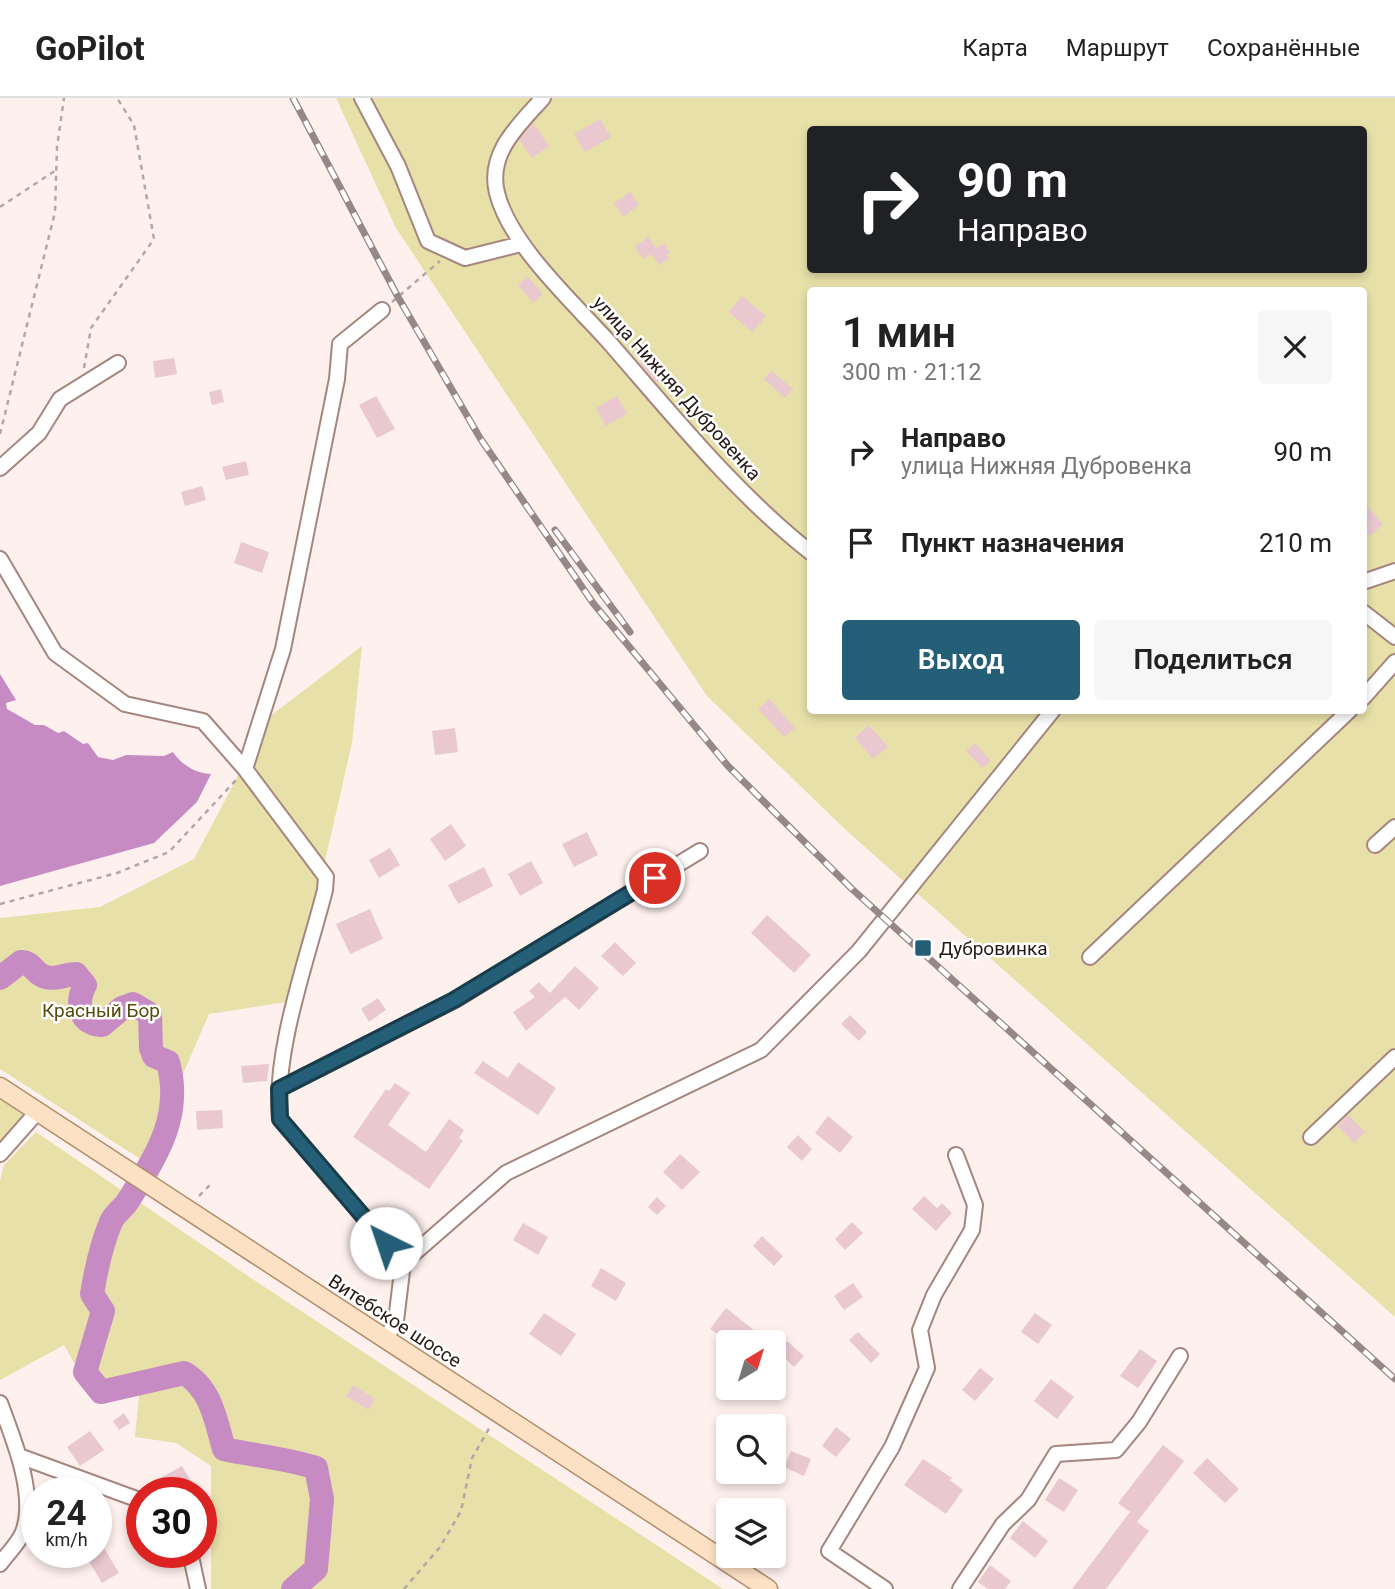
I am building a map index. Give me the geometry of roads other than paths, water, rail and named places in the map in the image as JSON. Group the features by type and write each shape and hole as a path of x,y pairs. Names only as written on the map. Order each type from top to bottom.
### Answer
{"main road":[{"name":"Витебское шоссе","path":"0,1087 768,1589"}],"street":[{"path":"362,98 398,166 428,241 465,258 521,244"},
{"name":"улица Нижняя Дубровенка","path":"543,98 514,131 496,160 497,194 521,244 678,421 766,514 807,549"},
{"path":"245,769 283,649 337,379 340,344 382,310"},
{"path":"0,468 39,433 60,399 118,363"},
{"path":"0,559 55,653 125,704 202,721 245,769 326,877 326,890 290,1024 279,1089 280,1119 403,1263"},
{"path":"1367,581 1395,571"},
{"path":"1367,615 1395,637"},
{"path":"1367,694 1395,662"},
{"path":"385,1340 396,1321 403,1263 506,1173 761,1050 859,951 1051,714"},
{"path":"1090,957 1346,714"},
{"path":"1375,845 1395,827"},
{"path":"279,1089 454,1000 700,851"},
{"path":"1311,1137 1395,1057"},
{"path":"0,1154 38,1111"},
{"path":"885,1589 829,1551 892,1447 927,1368 920,1330 934,1295 972,1230 975,1206 956,1156"},
{"path":"960,1589 1003,1524 1028,1500 1056,1454 1116,1450 1139,1422 1180,1356"},
{"path":"0,1403 19,1456 27,1507 23,1533 0,1564"},
{"path":"19,1456 126,1495"},
{"path":"193,1568 198,1589"}],"waterway":[{"path":"0,978 21,962 45,977 76,974 85,985 80,998 81,1011 88,1021 94,1024 102,1025 122,1008 133,1004 150,1014 151,1048 154,1056 168,1062 172,1082 169,1118 157,1152 128,1201 112,1219 104,1240 92,1294 103,1311 85,1372 101,1392 184,1373 201,1387 206,1396 224,1449 316,1468 322,1499 316,1569 293,1589"}],"railway":[{"path":"293,98 398,297 480,438 593,603 728,766 852,889 1395,1379"},
{"path":"555,530 630,632"}],"place":[{"name":"Дубровинка","path":"923,948"}],"park label":[{"name":"Красный Бор","path":"101,1010"}]}
